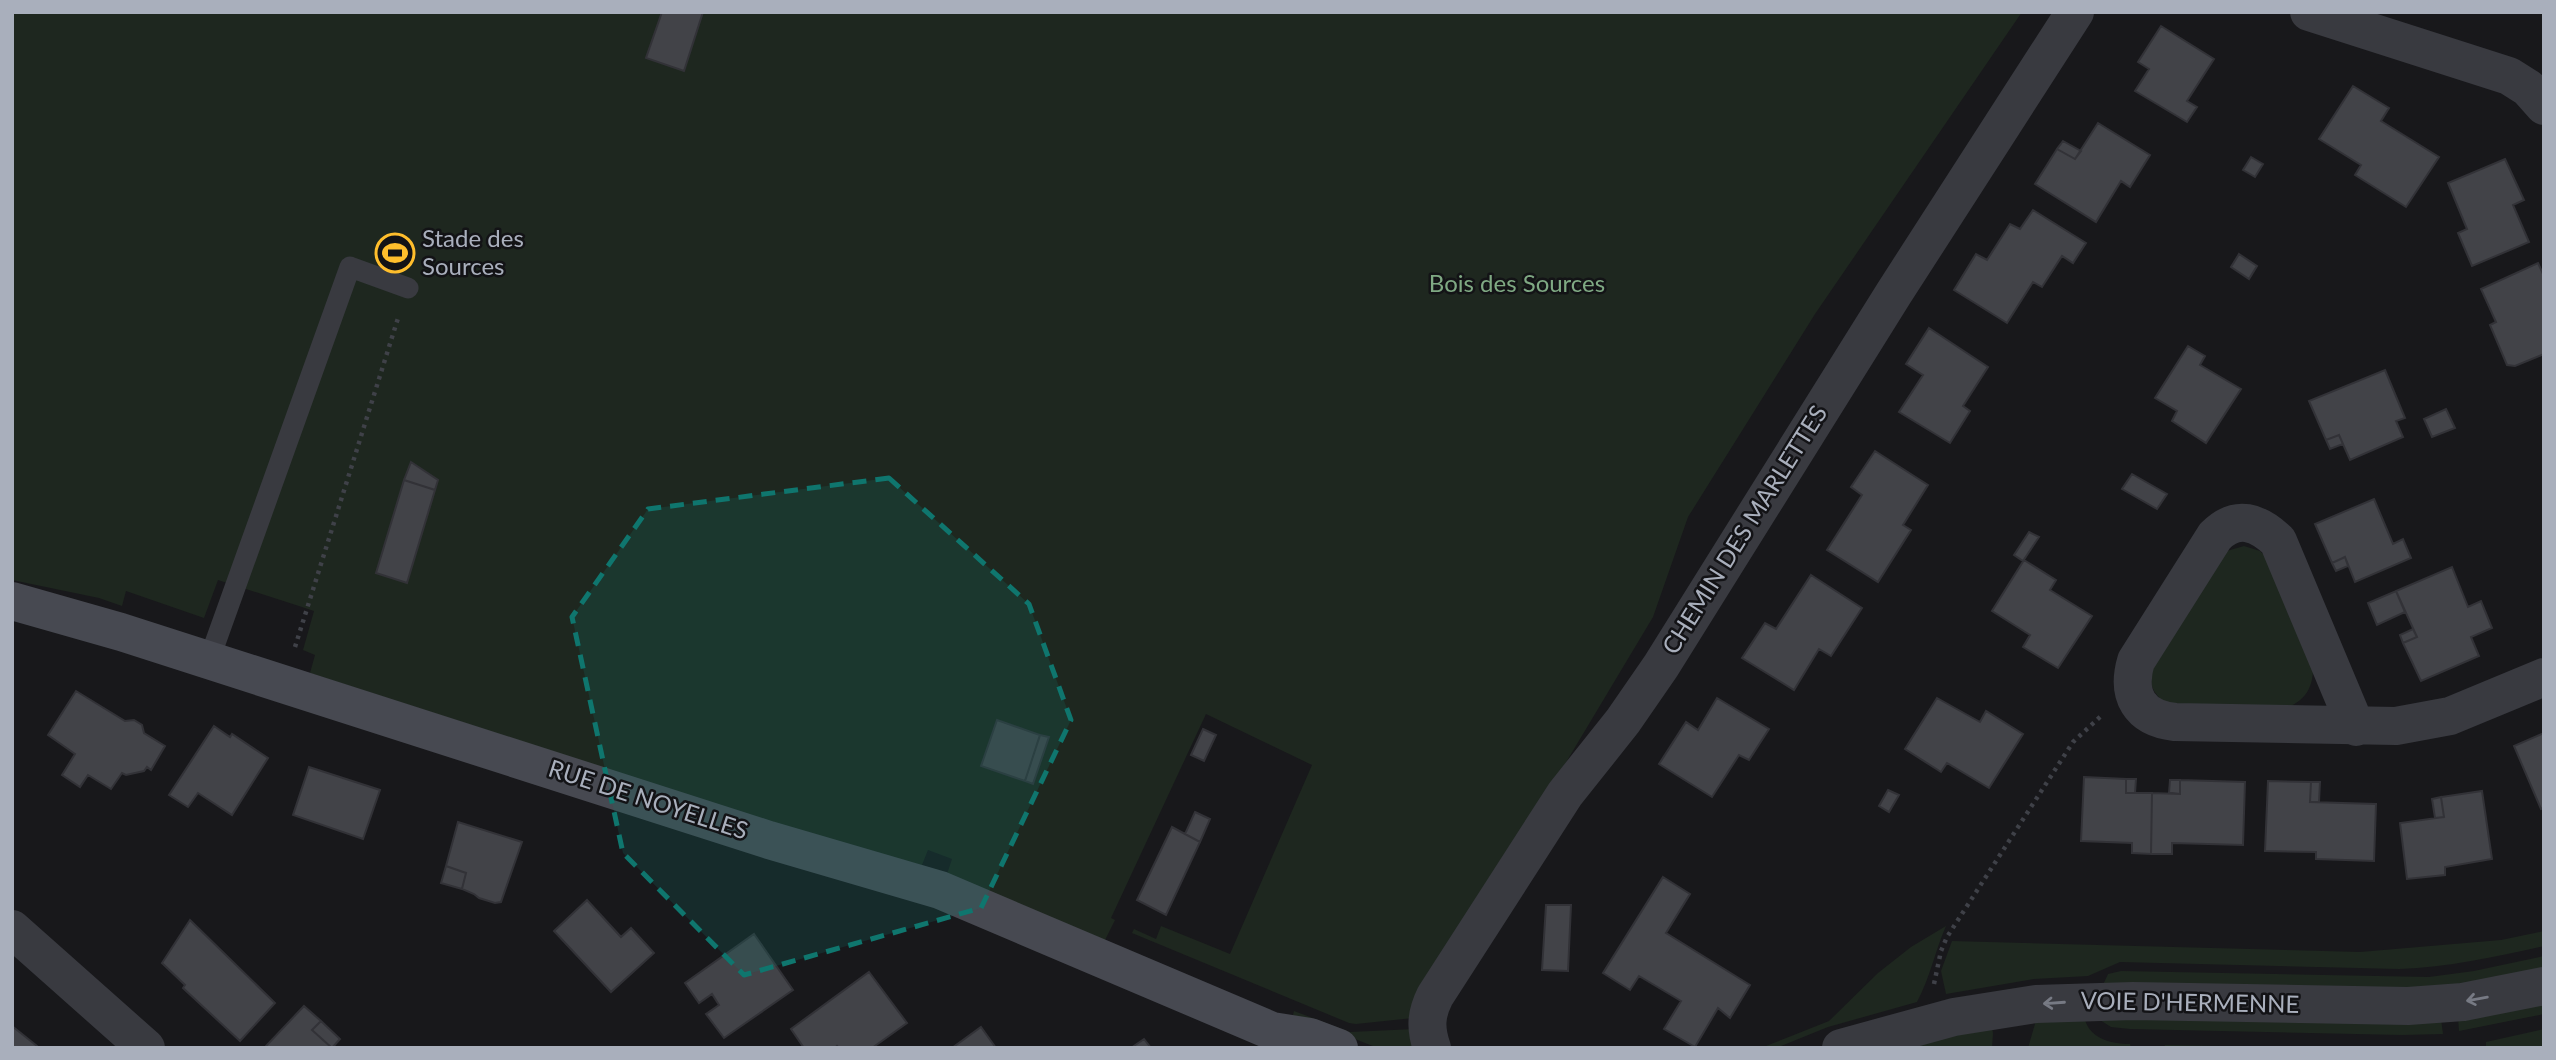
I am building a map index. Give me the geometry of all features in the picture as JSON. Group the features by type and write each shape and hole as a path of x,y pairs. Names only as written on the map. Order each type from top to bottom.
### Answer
{"street":[{"name":"CHEMIN DES MARLETTES","path":"1432,1048 1426,1027 1434,996 1565,794 1623,721 1661,666 1894,293 2075,12"},
{"path":"2309,12 2510,76 2528,88 2544,106"},
{"path":"2356,727 2278,541 2249,523 2238,522 2224,527 2215,536 2136,661 2132,675 2133,693 2150,716 2161,721 2356,727 2396,726 2450,716 2544,677"},
{"name":"RUE DE NOYELLES","path":"12,601 121,632 769,839 940,890 1282,1039 1310,1037 1339,1048"},
{"path":"12,929 146,1048"},
{"name":"VOIE D'HERMENNE","path":"1841,1048 1928,1023 2007,1007 2133,1000 2408,1006 2463,1002 2544,986"}],"lane":[{"path":"209,660 350,267 408,288"}],"path":[{"path":"283,685 408,288"},
{"path":"1928,1023 1935,977 1947,937 2073,741 2092,722 2133,693"}],"highlighted area":[{"path":"889,478 1029,604 1071,720 981,908 744,975 623,853 572,617 648,509"}],"green space":[{"name":"Bois des Sources","path":"12,12 2022,12 1815,314 1688,517 1653,617 1413,1018 1356,1024 1132,933 1134,929 1156,939 1161,926 1230,954 1312,765 1206,714 1111,918 1115,920 1105,940 947,874 952,859 928,850 922,865 839,844 310,673 315,655 303,650 314,611 302,607 218,580 204,618 126,591 122,606 99,598 12,580"},
{"path":"2244,546 2260,551 2266,557 2313,668 2310,687 2300,700 2289,707 2167,705 2153,688 2151,665 2227,551"},
{"path":"1946,926 1917,1002 1828,1027 1776,1048 1761,1048 1829,1021 1878,973 1911,947"},
{"path":"2544,931 2544,946 2472,961 2418,968 2120,962 2088,976 2034,979 1946,994 1941,971 1952,941 2360,952 2501,940"},
{"path":"2544,956 2544,971 2437,990 2103,985 2108,974 2121,971 2429,977 2474,971"},
{"path":"2544,1000 2544,1014 2459,1031 2458,1017"},
{"path":"1294,1011 1350,1032 1415,1029 1420,1048 1378,1048 1293,1015"},
{"path":"2084,1015 2086,1023 2095,1034 2107,1041 2130,1044 2131,1048 2028,1048 2037,1017"},
{"path":"2441,1019 2443,1034 2402,1035 2130,1029 2111,1027 2100,1020"},
{"path":"1991,1024 1992,1048 1884,1048"},
{"path":"2544,1029 2544,1047 2486,1048 2486,1042"},
{"path":"2165,1045 2330,1048 2164,1048"}],"building":[{"path":"662,12 703,12 684,71 646,58"},
{"path":"2161,26 2214,59 2187,101 2197,107 2187,122 2135,91 2149,69 2138,62"},
{"path":"2353,86 2389,108 2381,121 2439,157 2406,207 2355,175 2361,165 2319,139"},
{"path":"2098,123 2150,155 2130,187 2121,181 2096,222 2035,184 2057,149 2075,159"},
{"path":"2063,141 2081,151 2075,159 2057,149"},
{"path":"2251,157 2263,164 2255,177 2243,170"},
{"path":"2505,159 2524,200 2513,205 2529,242 2472,266 2458,233 2467,229 2448,183"},
{"path":"2033,210 2086,243 2073,263 2062,256 2042,287 2033,282 2007,323 1954,290 1976,254 1987,260 2010,224 2020,229"},
{"path":"2239,254 2257,266 2249,279 2231,267"},
{"path":"2538,263 2544,276 2544,354 2515,366 2507,365 2490,325 2496,322 2481,289"},
{"path":"1929,328 1988,367 1963,406 1970,411 1950,443 1899,412 1923,375 1906,364"},
{"path":"2188,346 2205,356 2200,365 2241,389 2206,443 2172,421 2177,411 2155,398"},
{"path":"2385,370 2405,418 2396,421 2403,437 2350,460 2339,435 2326,440 2309,401"},
{"path":"2446,409 2455,428 2432,437 2424,419"},
{"path":"2339,435 2343,444 2330,449 2326,440"},
{"path":"1875,451 1928,485 1903,525 1911,530 1878,582 1827,550 1862,495 1851,487"},
{"path":"411,462 438,480 435,490 404,480"},
{"path":"2132,474 2167,494 2157,509 2122,489"},
{"path":"404,480 435,490 407,583 376,573"},
{"path":"2374,499 2393,544 2403,539 2411,558 2355,582 2345,557 2332,563 2315,524"},
{"path":"2029,532 2039,537 2023,561 2014,555"},
{"path":"2345,557 2348,566 2336,571 2332,563"},
{"path":"2024,560 2056,580 2050,590 2092,616 2058,668 2023,647 2030,635 1992,611"},
{"path":"2452,567 2468,607 2481,601 2492,628 2471,637 2479,656 2421,681 2403,643 2417,637 2396,591"},
{"path":"1811,575 1862,608 1831,656 1819,649 1794,690 1742,658 1765,623 1776,629"},
{"path":"2396,591 2405,612 2377,625 2368,603"},
{"path":"2413,629 2417,637 2403,643 2400,635"},
{"path":"76,691 125,721 134,720 142,725 144,733 165,746 151,770 147,767 144,771 126,775 122,773 111,789 88,775 80,787 62,775 75,754 48,735"},
{"path":"1717,698 1769,729 1749,760 1739,755 1712,797 1659,764 1686,722 1698,730"},
{"path":"1937,698 1980,722 1986,711 2023,734 1989,788 1947,763 1941,772 1905,749"},
{"path":"997,720 1040,735 1025,781 981,766"},
{"path":"214,726 230,737 232,734 268,758 232,815 198,793 188,807 169,795"},
{"path":"1203,729 1216,735 1204,761 1191,755"},
{"path":"2544,733 2544,808 2541,809 2514,746"},
{"path":"1040,735 1049,737 1033,784 1025,781"},
{"path":"309,767 380,790 363,839 293,815"},
{"path":"2084,777 2126,779 2126,793 2152,793 2151,854 2132,853 2132,843 2081,841"},
{"path":"2126,779 2136,779 2135,793 2126,793"},
{"path":"2170,780 2180,780 2180,794 2169,793"},
{"path":"2180,780 2245,782 2243,845 2172,843 2172,854 2151,854 2152,793 2180,794"},
{"path":"2268,781 2311,782 2310,802 2376,804 2374,861 2316,859 2316,852 2265,851"},
{"path":"2311,782 2320,782 2319,802 2310,802"},
{"path":"1888,790 1899,795 1889,812 1879,806"},
{"path":"2482,791 2492,859 2445,867 2445,875 2407,879 2400,823 2444,817 2441,797"},
{"path":"2441,797 2444,817 2435,818 2432,799"},
{"path":"1195,812 1210,819 1200,842 1185,834"},
{"path":"458,822 522,842 501,902 479,898 462,889 466,873 446,866"},
{"path":"1172,827 1200,842 1166,915 1137,900"},
{"path":"446,866 466,873 462,889 441,883"},
{"path":"1663,877 1690,894 1666,933 1750,985 1730,1018 1718,1008 1695,1047 1664,1029 1681,1001 1639,976 1630,990 1603,973"},
{"path":"587,900 621,937 631,928 654,953 611,992 554,931"},
{"path":"1546,905 1571,905 1568,971 1542,970"},
{"path":"190,920 275,1003 240,1041 183,988 185,985 162,963"},
{"path":"754,934 793,990 724,1038 706,1014 719,1005 712,994 699,1003 685,983"},
{"path":"869,972 907,1023 872,1048 804,1048 791,1029"},
{"path":"304,1006 321,1021 312,1030 332,1048 266,1046"},
{"path":"321,1021 340,1039 332,1048 312,1030"},
{"path":"12,1026 37,1046 36,1048 12,1048"},
{"path":"981,1027 996,1048 952,1048"},
{"path":"1144,1039 1151,1048 1131,1048"}],"place":[{"name":"Stade des Sources","path":"395,253"}]}
